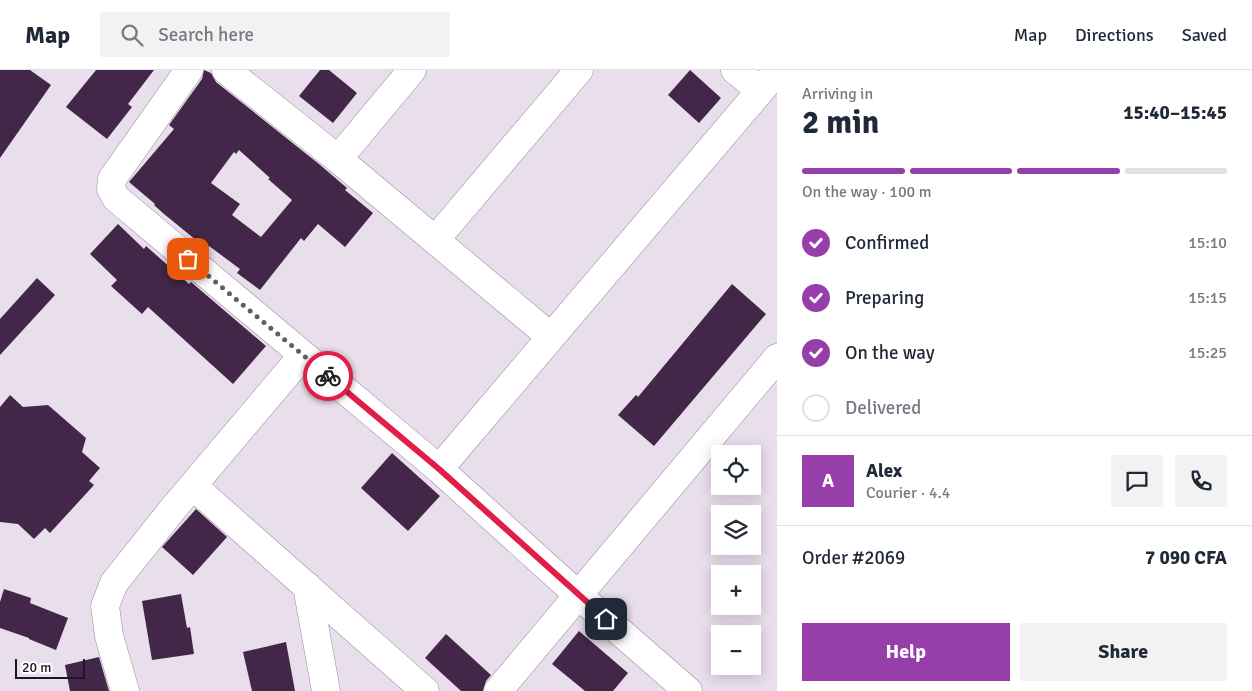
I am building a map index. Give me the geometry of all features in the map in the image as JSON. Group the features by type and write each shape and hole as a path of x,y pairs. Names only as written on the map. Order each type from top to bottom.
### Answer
{"street":[{"path":"188,70 112,179 111,189 116,198 439,469 578,596 688,691"},
{"path":"226,70 338,158 551,337"},
{"path":"338,158 412,70"},
{"path":"436,239 579,70"},
{"path":"439,469 768,80 735,70"},
{"path":"125,691 109,636 105,606 114,583 172,510 303,355"},
{"path":"498,691 777,358"},
{"path":"193,486 425,691"},
{"path":"307,586 326,691"}],"building":[{"path":"0,70 30,70 51,85 0,158"},
{"path":"96,70 154,70 128,104 132,107 107,139 66,107"},
{"path":"204,70 211,73 216,82 319,164 347,188 345,190 373,213 345,247 318,224 304,241 301,238 260,290 237,273 240,269 209,246 207,249 129,182 174,129 169,125 202,79","holes":["239,150 270,178 268,179 292,200 261,237 232,215 240,204 211,183 234,152 236,154"]},
{"path":"320,70 329,70 357,93 333,123 299,96"},
{"path":"690,70 721,98 699,123 668,95"},
{"path":"118,224 144,249 146,246 189,284 191,282 266,346 233,384 148,307 142,314 111,286 117,280 90,254"},
{"path":"37,278 55,295 0,355 0,319"},
{"path":"732,284 766,314 654,446 618,415 636,395 638,397"},
{"path":"10,395 23,407 48,405 86,438 82,452 100,468 89,481 94,485 50,533 45,528 34,539 18,524 0,522 0,407"},
{"path":"392,453 440,496 408,531 361,488"},
{"path":"196,509 227,537 193,575 162,547"},
{"path":"4,589 31,598 30,603 68,618 56,650 0,628 0,602"},
{"path":"181,594 187,628 190,627 194,654 152,660 142,601"},
{"path":"579,631 628,673 613,691 585,691 552,664"},
{"path":"446,634 491,675 486,681 483,691 461,691 425,658"},
{"path":"286,642 295,691 252,691 243,652"},
{"path":"99,657 109,691 70,691 65,665"}],"way so far":[{"path":"188,259 328,376"}],"route":[{"path":"328,376 439,469 578,596 606,619"}]}
